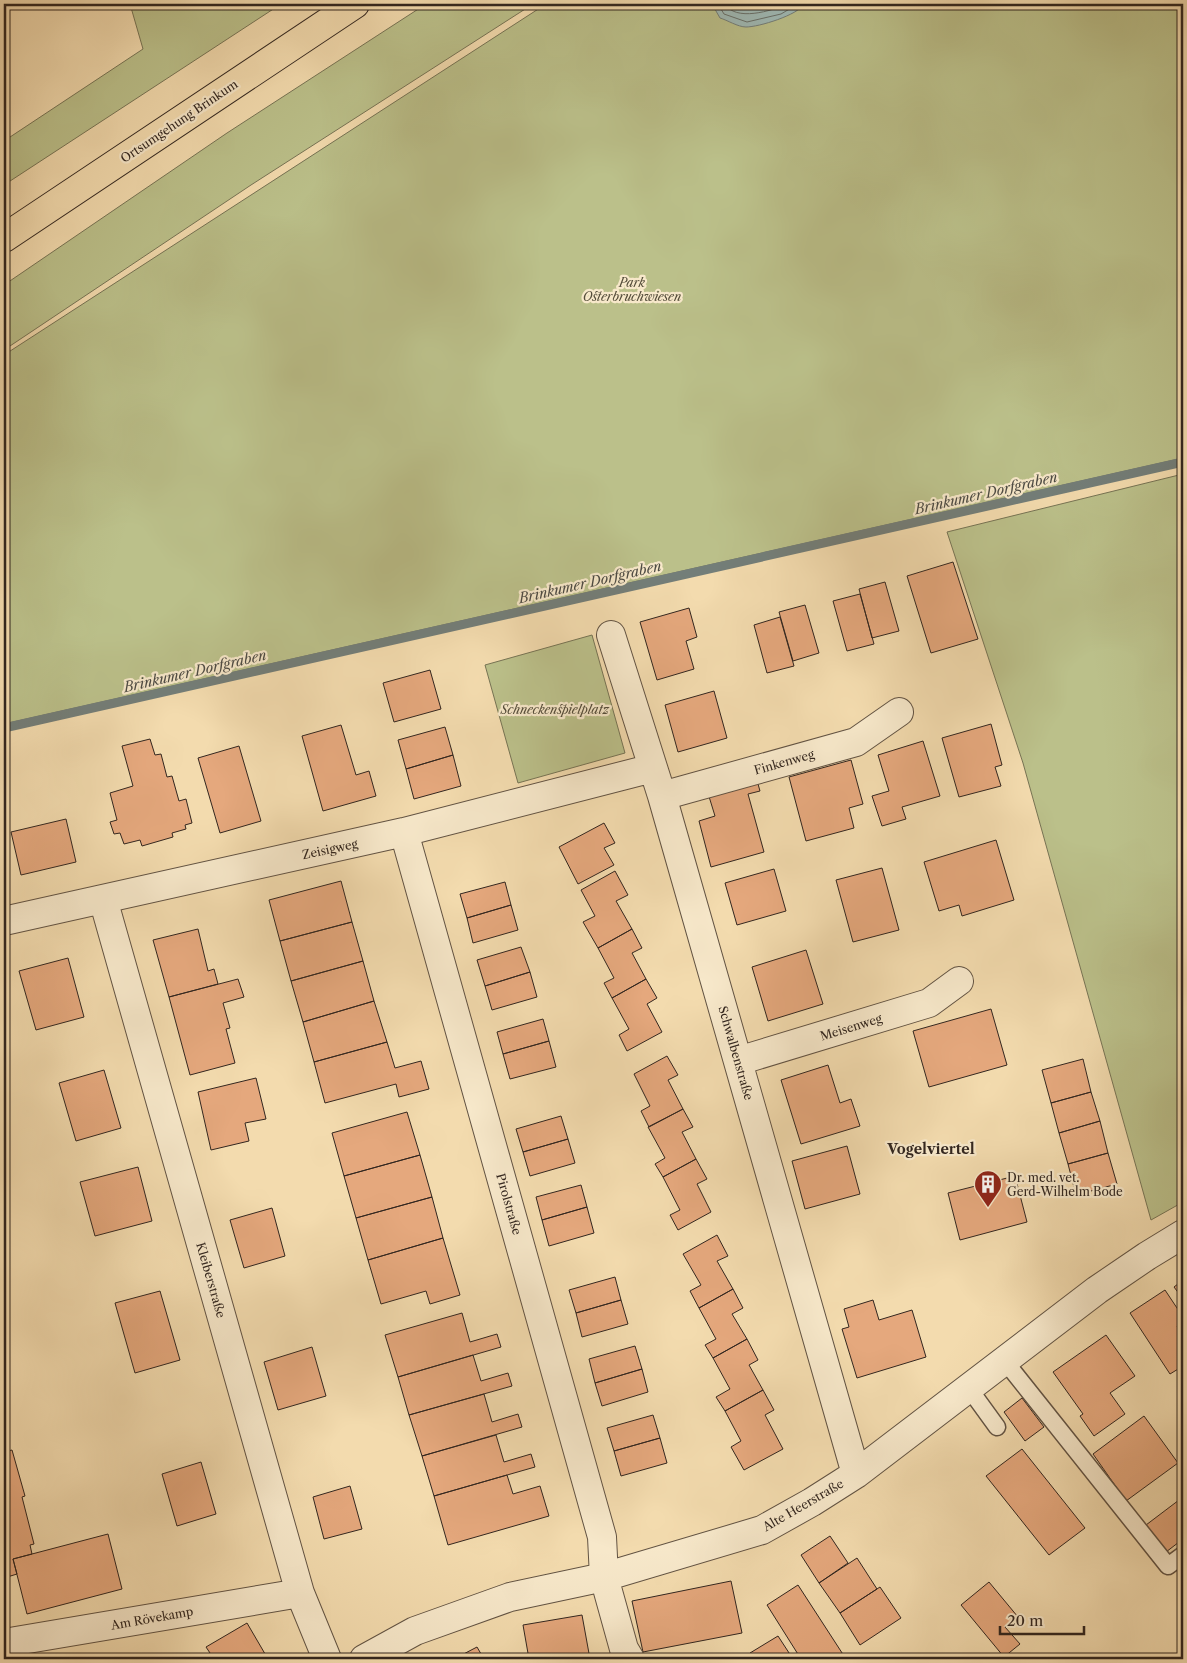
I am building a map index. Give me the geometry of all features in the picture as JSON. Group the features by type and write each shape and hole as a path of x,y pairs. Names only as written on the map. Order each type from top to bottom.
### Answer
{"highway":[{"name":"Ortsumgehung Brinkum","path":"4,238 355,4"}],"street":[{"name":"Schwalbenstraße","path":"611,635 662,796 856,1474"},
{"name":"Finkenweg","path":"662,796 856,742 899,712"},
{"name":"Zeisigweg","path":"4,921 404,832 653,768"},
{"name":"Pirolstraße","path":"404,832 602,1537 604,1577 624,1649 630,1659"},
{"name":"Kleiberstraße","path":"103,899 300,1593 327,1659"},
{"name":"Meisenweg","path":"738,1061 929,1003 958,981"},
{"name":"Alte Heerstraße","path":"364,1659 415,1631 510,1597 604,1577 762,1530 812,1502 856,1474 1104,1285 1183,1234"},
{"name":"Am Rövekamp","path":"4,1643 300,1593"}],"lane":[{"path":"1004,1360 1168,1566 1183,1555"},
{"path":"968,1387 997,1427"}],"green space":[{"path":"130,4 281,4 4,185 4,141 143,49"},
{"path":"426,4 533,4 251,185 4,350 4,285 227,133"},
{"name":"Park Osterbruchwiesen","path":"546,4 1183,4 1183,458 4,724 4,355"},
{"path":"1183,474 1183,1202 1151,1220 1023,763 947,532"},
{"name":"Schneckenspielplatz","path":"592,635 625,753 518,783 485,665"}],"water":[{"path":"712,4 804,4 794,12 778,20 746,27 720,18"}],"building":[{"path":"953,562 978,639 931,653 907,576"},
{"path":"885,582 899,631 872,638 859,589"},
{"path":"860,594 874,644 847,651 833,601"},
{"path":"805,605 819,653 793,661 779,612"},
{"path":"689,608 697,637 686,641 694,669 657,680 640,622"},
{"path":"780,617 794,666 767,673 754,625"},
{"path":"430,670 441,709 394,722 383,683"},
{"path":"714,691 727,738 678,752 665,705"},
{"path":"991,724 1002,765 995,767 1001,786 959,797 942,738"},
{"path":"341,725 356,775 369,771 376,796 323,811 302,736"},
{"path":"445,727 453,755 406,769 398,740"},
{"path":"150,739 155,755 161,754 167,777 172,776 179,801 186,799 192,823 185,825 186,829 172,833 173,837 142,846 140,840 124,844 120,833 114,834 110,822 117,820 110,793 133,786 122,746"},
{"path":"923,741 940,796 902,807 906,819 882,826 872,796 889,791 878,755"},
{"path":"239,746 261,821 220,833 198,758"},
{"path":"453,755 461,786 414,799 406,769"},
{"path":"851,760 863,804 849,808 854,828 806,841 789,777"},
{"path":"756,777 760,791 748,794 764,852 711,867 699,821 715,816 707,790"},
{"path":"66,819 76,862 21,875 11,832"},
{"path":"604,823 615,843 604,848 614,865 578,884 559,847"},
{"path":"996,840 1014,900 962,916 959,905 939,911 924,862"},
{"path":"882,868 899,930 853,942 836,880"},
{"path":"774,869 786,911 737,925 725,883"},
{"path":"615,871 628,895 616,901 632,929 598,948 583,922 595,916 581,890"},
{"path":"341,881 352,922 280,941 269,900"},
{"path":"505,882 511,905 467,918 460,894"},
{"path":"511,905 518,930 473,943 467,918"},
{"path":"352,922 363,961 291,981 280,941"},
{"path":"198,929 208,971 214,969 218,984 169,997 153,940"},
{"path":"632,929 642,948 632,953 646,979 612,998 604,983 614,978 598,948"},
{"path":"521,947 530,972 485,986 477,960"},
{"path":"806,950 823,1004 768,1021 752,967"},
{"path":"68,958 84,1017 36,1030 19,971"},
{"path":"363,961 374,1001 303,1022 291,981"},
{"path":"530,972 537,997 492,1010 485,986"},
{"path":"238,979 244,997 223,1003 230,1028 226,1029 235,1063 190,1075 169,997"},
{"path":"646,979 657,998 647,1004 662,1032 627,1051 619,1035 629,1029 612,998"},
{"path":"374,1001 387,1042 314,1062 303,1022"},
{"path":"991,1009 1007,1065 929,1087 913,1031"},
{"path":"543,1019 549,1041 503,1054 497,1032"},
{"path":"549,1041 556,1067 510,1079 503,1054"},
{"path":"387,1042 395,1068 421,1061 429,1089 399,1097 396,1084 325,1103 314,1062"},
{"path":"667,1056 678,1075 668,1080 683,1109 649,1127 641,1111 650,1106 634,1074"},
{"path":"1083,1059 1091,1092 1051,1103 1042,1070"},
{"path":"828,1065 840,1103 851,1099 860,1126 801,1144 781,1080"},
{"path":"104,1070 121,1128 76,1141 59,1083"},
{"path":"256,1078 266,1119 245,1123 249,1141 211,1150 198,1092"},
{"path":"1091,1092 1100,1121 1059,1133 1051,1103"},
{"path":"683,1109 693,1127 682,1132 696,1159 663,1177 655,1164 665,1158 648,1127"},
{"path":"407,1112 420,1155 344,1176 332,1133"},
{"path":"561,1116 568,1139 523,1152 516,1129"},
{"path":"1100,1121 1108,1153 1068,1164 1059,1133"},
{"path":"568,1139 575,1163 530,1176 523,1152"},
{"path":"847,1146 860,1194 805,1209 792,1161"},
{"path":"1108,1153 1117,1184 1076,1195 1068,1164"},
{"path":"420,1155 432,1197 356,1218 344,1176"},
{"path":"696,1159 707,1179 697,1184 711,1212 678,1230 670,1215 680,1210 663,1177"},
{"path":"138,1167 152,1221 95,1236 80,1182"},
{"name":"Dr. med. vet. Gerd-Wilhelm Bode","path":"1015,1176 1027,1222 960,1240 948,1193"},
{"path":"581,1185 587,1207 542,1220 536,1197"},
{"path":"432,1197 443,1238 368,1260 356,1218"},
{"path":"587,1207 594,1233 549,1246 542,1220"},
{"path":"272,1208 285,1256 244,1268 230,1220"},
{"path":"717,1235 728,1256 717,1261 733,1289 699,1308 690,1291 701,1285 683,1254"},
{"path":"443,1238 460,1295 430,1304 426,1291 381,1304 368,1260"},
{"path":"615,1277 621,1300 576,1313 569,1290"},
{"path":"1183,1280 1183,1299 1174,1287"},
{"path":"733,1289 743,1308 732,1314 747,1339 713,1358 705,1345 716,1339 699,1308"},
{"path":"1165,1290 1183,1317 1183,1321 1177,1326 1183,1335 1183,1366 1170,1374 1130,1313"},
{"path":"160,1291 180,1360 135,1373 115,1303"},
{"path":"621,1300 628,1324 582,1337 576,1313"},
{"path":"873,1300 879,1320 912,1310 926,1357 857,1378 842,1329 849,1327 844,1309"},
{"path":"462,1313 470,1342 497,1334 501,1347 398,1377 385,1335"},
{"path":"1106,1335 1135,1376 1110,1393 1125,1414 1094,1436 1080,1416 1083,1414 1053,1372"},
{"path":"747,1339 758,1360 749,1365 763,1390 725,1411 716,1397 730,1389 713,1358"},
{"path":"635,1346 642,1369 595,1383 589,1359"},
{"path":"312,1347 326,1396 278,1410 264,1362"},
{"path":"473,1355 481,1381 508,1373 512,1386 409,1415 398,1377"},
{"path":"642,1369 648,1392 602,1406 595,1383"},
{"path":"763,1390 774,1410 765,1415 783,1449 744,1470 731,1447 741,1441 725,1411"},
{"path":"484,1394 492,1422 518,1414 522,1427 422,1456 409,1415"},
{"path":"1022,1398 1044,1427 1025,1441 1004,1412"},
{"path":"653,1415 660,1438 614,1451 607,1428"},
{"path":"1144,1416 1178,1463 1126,1501 1093,1454"},
{"path":"496,1435 504,1462 531,1454 535,1467 434,1496 422,1456"},
{"path":"660,1438 667,1463 621,1476 614,1451"},
{"path":"1022,1449 1085,1528 1049,1555 986,1476"},
{"path":"12,1450 25,1496 22,1497 34,1544 30,1545 32,1554 13,1559 17,1574 4,1578 4,1452"},
{"path":"201,1462 216,1514 177,1526 162,1474"},
{"path":"507,1475 513,1494 540,1486 549,1516 448,1545 434,1496"},
{"path":"350,1486 362,1529 324,1539 313,1497"},
{"path":"1183,1497 1183,1539 1166,1552 1146,1525"},
{"path":"108,1534 122,1589 27,1614 13,1559"},
{"path":"830,1536 848,1563 819,1583 801,1555"},
{"path":"857,1558 877,1589 840,1613 819,1583"},
{"path":"731,1581 742,1633 643,1652 632,1601"},
{"path":"989,1582 1018,1617 1005,1627 1020,1644 1004,1657 961,1605"},
{"path":"798,1585 846,1659 801,1659 767,1605"},
{"path":"880,1587 901,1618 860,1645 840,1613"},
{"path":"582,1615 590,1659 529,1659 523,1625"},
{"path":"247,1623 268,1659 214,1659 206,1647"},
{"path":"778,1636 793,1659 754,1659 750,1653"},
{"path":"477,1647 484,1659 454,1659"}],"waterway":[{"name":"Brinkumer Dorfgraben","path":"4,728 1183,462"}],"place":[{"name":"Dr. med. vet. Gerd-Wilhelm Bode","path":"988,1208"}],"district":[{"name":"Vogelviertel","path":"931,1149"}]}
